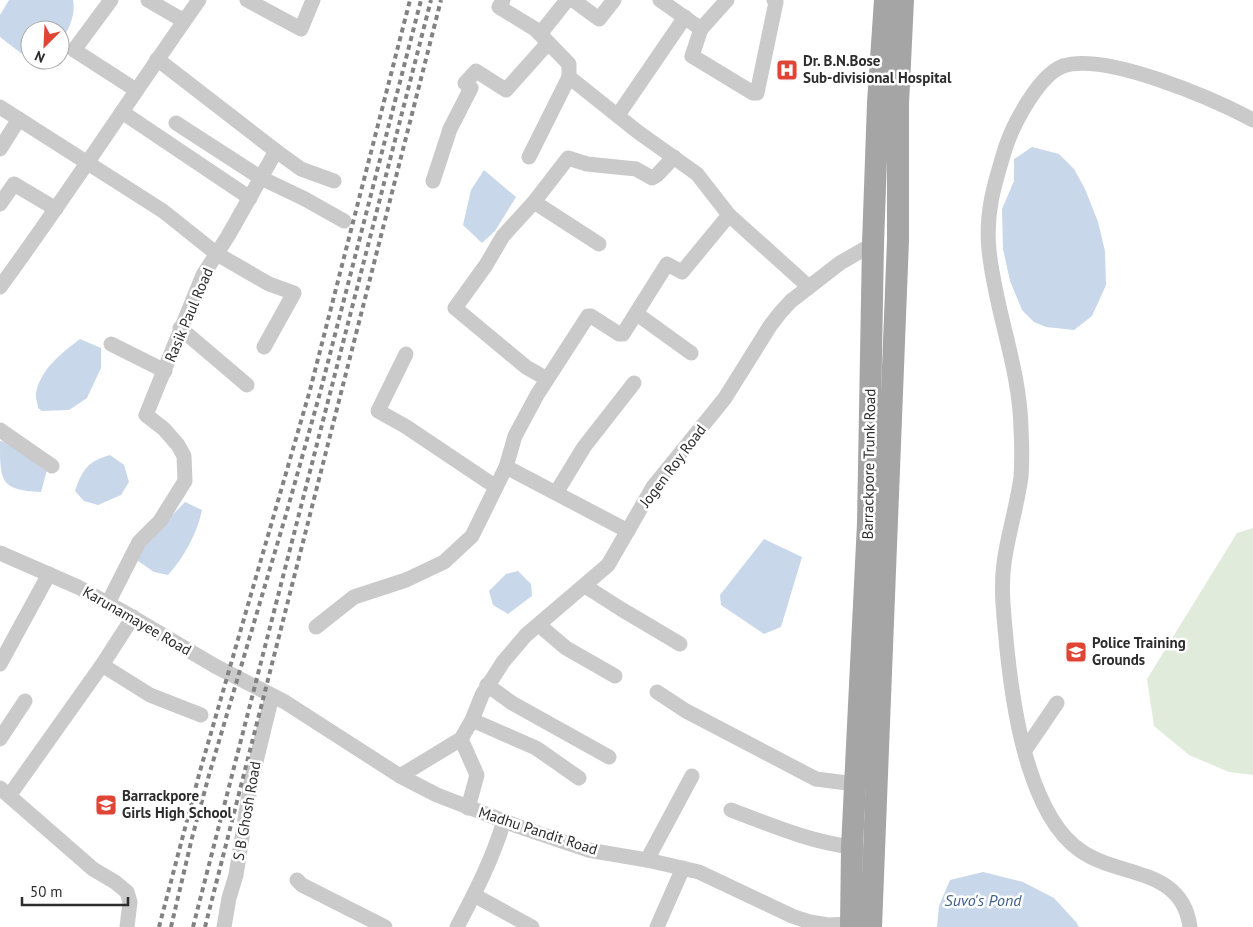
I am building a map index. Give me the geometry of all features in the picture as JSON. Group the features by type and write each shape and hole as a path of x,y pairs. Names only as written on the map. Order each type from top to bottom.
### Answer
{"main road":[{"name":"Barrackpore Trunk Road","path":"858,926 852,847 868,523 873,244 878,103 885,0"},
{"name":"Barrackpore Trunk Road","path":"858,926 898,240 898,104 903,0"}],"street":[{"path":"111,0 74,50 136,90"},
{"path":"148,0 184,21"},
{"path":"0,287 56,209 199,0"},
{"path":"246,0 302,29 313,0"},
{"path":"503,0 499,7 535,29 569,64 569,77 529,157"},
{"path":"433,181 450,129 471,88 465,83 476,71 506,90 544,38 567,0"},
{"path":"573,0 599,19 614,0"},
{"path":"660,0 701,29"},
{"path":"727,0 701,29 692,56 753,93 757,93 776,2 774,0"},
{"path":"618,115 685,17"},
{"path":"157,59 301,169 334,181"},
{"path":"1190,927 1186,909 1181,899 1172,890 1150,878 1082,852 1067,839 1057,827 1044,805 1029,767 1015,707 1008,661 1002,584 1020,478 1022,428 1020,405 1005,328 994,287 988,246 990,203 1010,136 1025,107 1045,79 1055,70 1064,66 1089,64 1141,74 1193,92 1253,120"},
{"path":"569,77 697,174 729,215 810,286"},
{"path":"0,107 162,211 216,254 269,284 294,293 264,347"},
{"path":"122,112 250,198"},
{"path":"0,149 19,119"},
{"path":"176,123 261,178 305,199 344,221"},
{"name":"Rasik Paul Road","path":"108,603 139,542 160,520 185,481 184,456 178,445 146,415 203,275 276,151"},
{"path":"547,379 526,367 455,308 486,265 503,236 534,202 568,158 587,164 636,169 650,178 654,178 674,157"},
{"path":"0,204 14,184 56,209"},
{"path":"534,202 599,244"},
{"path":"316,626 354,597 406,580 444,562 472,536 506,467 515,436 547,379 588,316 622,334 637,314 667,264 682,272 729,215"},
{"name":"Jogen Roy Road","path":"400,776 461,739 472,720 487,685 508,655 526,635 608,565 654,488 733,387 770,326 791,301 840,263 873,244"},
{"path":"637,314 692,353"},
{"path":"180,328 247,384"},
{"path":"111,344 165,371"},
{"path":"406,354 378,411 449,454 496,487"},
{"path":"556,493 584,448 634,383"},
{"path":"0,430 52,466"},
{"path":"506,467 628,531"},
{"name":"Karunamayee Road","path":"0,552 108,603 215,666 272,696"},
{"path":"0,664 50,574"},
{"path":"585,586 621,610 680,644"},
{"path":"128,927 130,902 127,892 93,869 4,792 102,665 133,617"},
{"path":"539,625 566,648 615,676"},
{"path":"102,665 150,695 201,715"},
{"path":"487,685 519,708 609,757"},
{"path":"657,692 686,711 816,779 855,784"},
{"name":"Madhu Pandit Road","path":"272,696 400,776 468,808 588,850 647,860 699,872 792,916 828,925 858,926"},
{"name":"S B Ghosh Road","path":"224,927 229,898 236,875 251,782 272,696"},
{"path":"0,738 25,701"},
{"path":"1025,750 1056,703"},
{"path":"472,720 536,748 579,778"},
{"path":"461,739 477,775 468,808"},
{"path":"647,860 692,776"},
{"path":"731,810 788,832 827,844 852,847"},
{"path":"457,927 474,896 498,844 504,821"},
{"path":"658,927 683,868"},
{"path":"297,880 302,885 385,927"},
{"path":"474,896 532,927"}],"green space":[{"path":"1253,528 1253,775 1229,772 1189,755 1154,726 1147,679 1237,533"}],"water":[{"path":"9,0 73,0 74,5 70,24 70,20 20,20 20,52 0,37 0,15"},
{"path":"1032,147 1059,154 1074,169 1085,189 1098,222 1105,251 1106,285 1092,316 1074,330 1046,327 1034,322 1022,310 1010,281 1003,249 1002,209 1014,181 1014,159"},
{"path":"484,170 516,197 495,231 482,243 463,225 471,190"},
{"path":"80,339 101,348 101,368 87,398 69,410 42,411 38,408 36,395 42,376 53,362"},
{"path":"0,441 15,443 47,470 41,492 17,489 5,481 2,475"},
{"path":"110,455 124,465 129,482 121,495 98,505 84,501 75,491 80,477 91,463"},
{"path":"185,502 202,510 193,536 179,561 168,575 154,572 138,561 141,547"},
{"path":"764,539 802,557 781,627 764,634 721,605 720,595"},
{"path":"518,571 531,584 532,596 508,614 493,605 489,591 506,574"},
{"name":"Suvo's Pond","path":"983,872 1023,882 1054,898 1079,927 937,927 939,906 950,880"}],"railway":[{"path":"159,927 200,771 310,390 410,0"},
{"path":"171,927 209,775 320,393 421,0"},
{"path":"193,927 431,0"},
{"path":"205,927 441,0"}],"place":[{"name":"Dr. B.N.Bose Sub-divisional Hospital","path":"787,70"},
{"name":"Police Training Grounds","path":"1076,652"},
{"name":"Barrackpore Girls High School","path":"106,805"}]}
